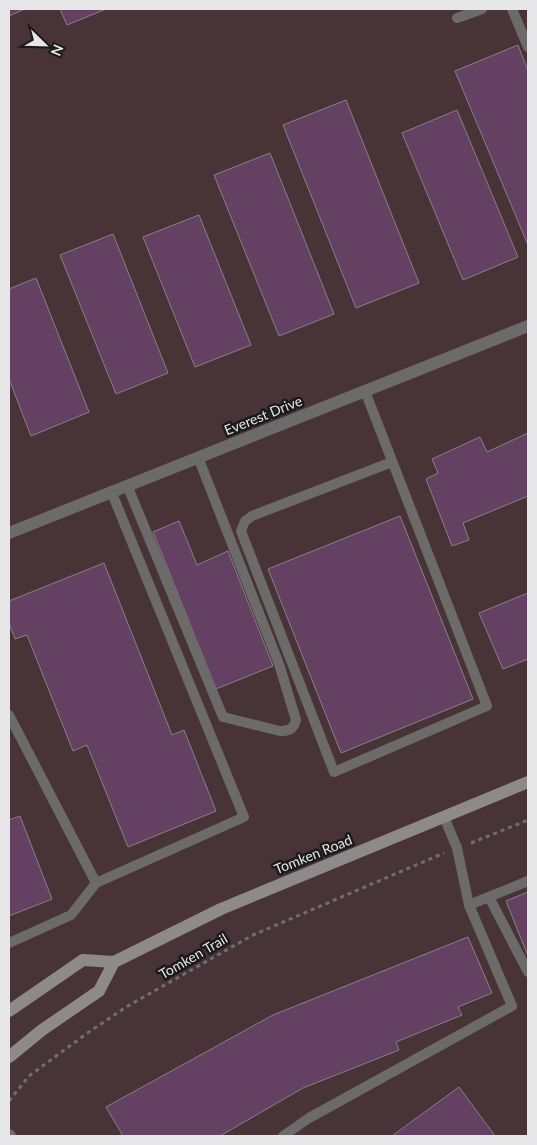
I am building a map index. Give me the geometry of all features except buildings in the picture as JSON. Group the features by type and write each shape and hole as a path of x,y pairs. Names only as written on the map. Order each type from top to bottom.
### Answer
{"main road":[{"name":"Tomken Road","path":"114,962 221,909 528,782"},
{"path":"9,1011 83,960 114,962 99,991 42,1030 9,1056"}],"street":[{"name":"Everest Drive","path":"9,533 528,326"}],"lane":[{"path":"457,18 482,9"},
{"path":"512,9 528,47"},
{"path":"365,391 487,706 334,772 241,531 242,526 252,516 392,462"},
{"path":"127,485 223,717 280,731 288,731 294,726 296,720 279,664 198,457"},
{"path":"9,943 71,915 96,883 244,817 111,491"},
{"path":"9,715 96,883"},
{"path":"283,1136 309,1118 512,1006 469,905 457,848 444,816"},
{"path":"469,905 528,881"},
{"path":"489,897 528,972"}],"path":[{"path":"504,830 528,820"},
{"name":"Tomken Trail","path":"9,1101 29,1076 86,1034 161,987 253,935 409,867"}],"shaded area":[{"path":"9,9 528,9 528,1136 9,1136"}]}
